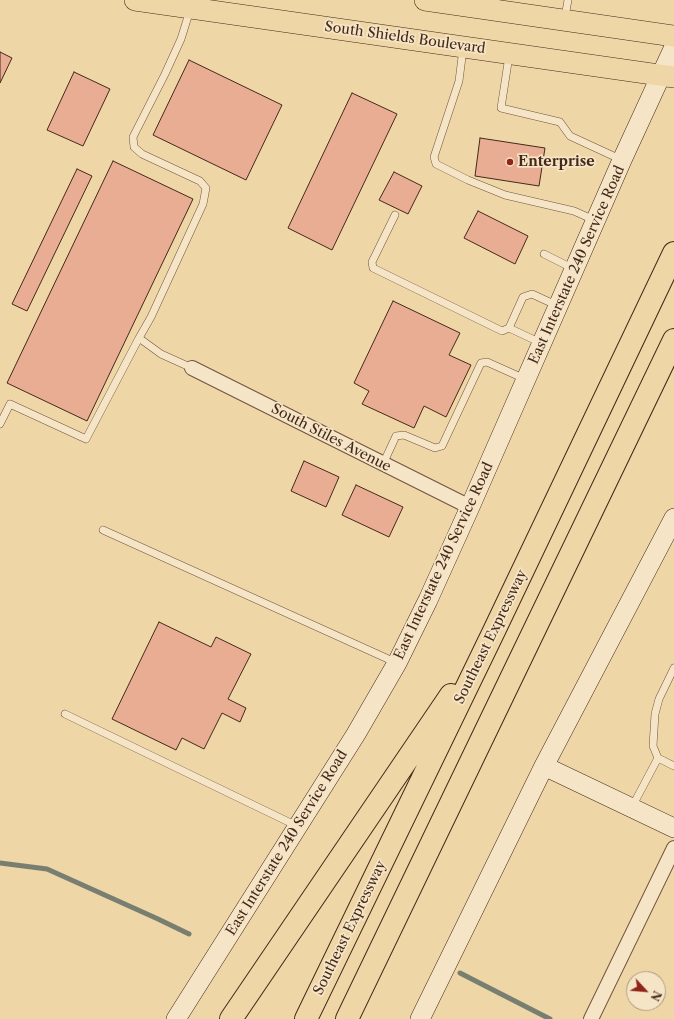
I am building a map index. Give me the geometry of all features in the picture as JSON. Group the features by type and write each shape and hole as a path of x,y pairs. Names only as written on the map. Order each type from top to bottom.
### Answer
{"highway":[{"name":"Southeast Expressway","path":"306,1019 494,631 674,253"},
{"path":"347,1019 674,340"},
{"path":"231,1019 494,631"}],"main road":[{"name":"South Shields Boulevard","path":"135,0 191,8 240,7 463,47 668,76"},
{"path":"425,0 455,2 674,36"}],"street":[{"name":"East Interstate 240 Service Road","path":"176,1019 356,734 397,663 428,600 470,507 597,221 622,160 668,76 674,47"},
{"name":"South Stiles Avenue","path":"192,368 470,507"},
{"path":"420,1019 544,766 674,518"},
{"path":"544,766 674,828"},
{"path":"591,1019 674,848"}],"lane":[{"path":"564,20 568,0"},
{"path":"0,424 10,404 86,439 151,317 203,204 206,188 200,181 142,154 134,147 133,137 181,39 191,8"},
{"path":"463,47 459,81 434,157 436,164 468,180 505,195 574,211 597,221"},
{"path":"510,54 501,108 560,122 570,136 622,160"},
{"path":"394,215 372,262 373,268 502,331 509,328 523,297 532,294 558,306"},
{"path":"544,254 575,270"},
{"path":"509,328 542,343"},
{"path":"139,338 161,354 192,368"},
{"path":"383,464 396,436 404,435 435,448 442,446 481,363 487,362 526,380"},
{"path":"103,530 397,663"},
{"path":"674,668 659,700 655,714 653,746 658,758 674,766"},
{"path":"65,714 298,826"},
{"path":"632,808 658,758"}],"building":[{"path":"0,52 12,58 0,83"},
{"path":"189,60 282,105 246,180 153,135"},
{"path":"74,72 110,89 83,146 47,130"},
{"path":"352,93 397,114 332,250 288,228"},
{"name":"Enterprise","path":"480,138 545,148 539,186 475,176"},
{"path":"113,161 193,199 87,421 7,383"},
{"path":"77,169 92,176 27,311 12,304"},
{"path":"394,172 422,186 408,214 379,200"},
{"path":"478,211 528,236 515,264 464,238"},
{"path":"393,301 460,333 449,355 471,365 446,417 424,406 414,428 362,404 369,391 354,383"},
{"path":"304,461 339,477 326,507 291,491"},
{"path":"356,485 403,507 389,537 342,515"},
{"path":"159,622 211,647 216,637 251,654 228,699 246,708 240,722 222,713 204,749 182,738 176,750 112,719"}],"waterway":[{"path":"0,863 47,869 189,934"},
{"path":"460,973 550,1019"}],"place":[{"name":"Enterprise","path":"510,162"}]}
